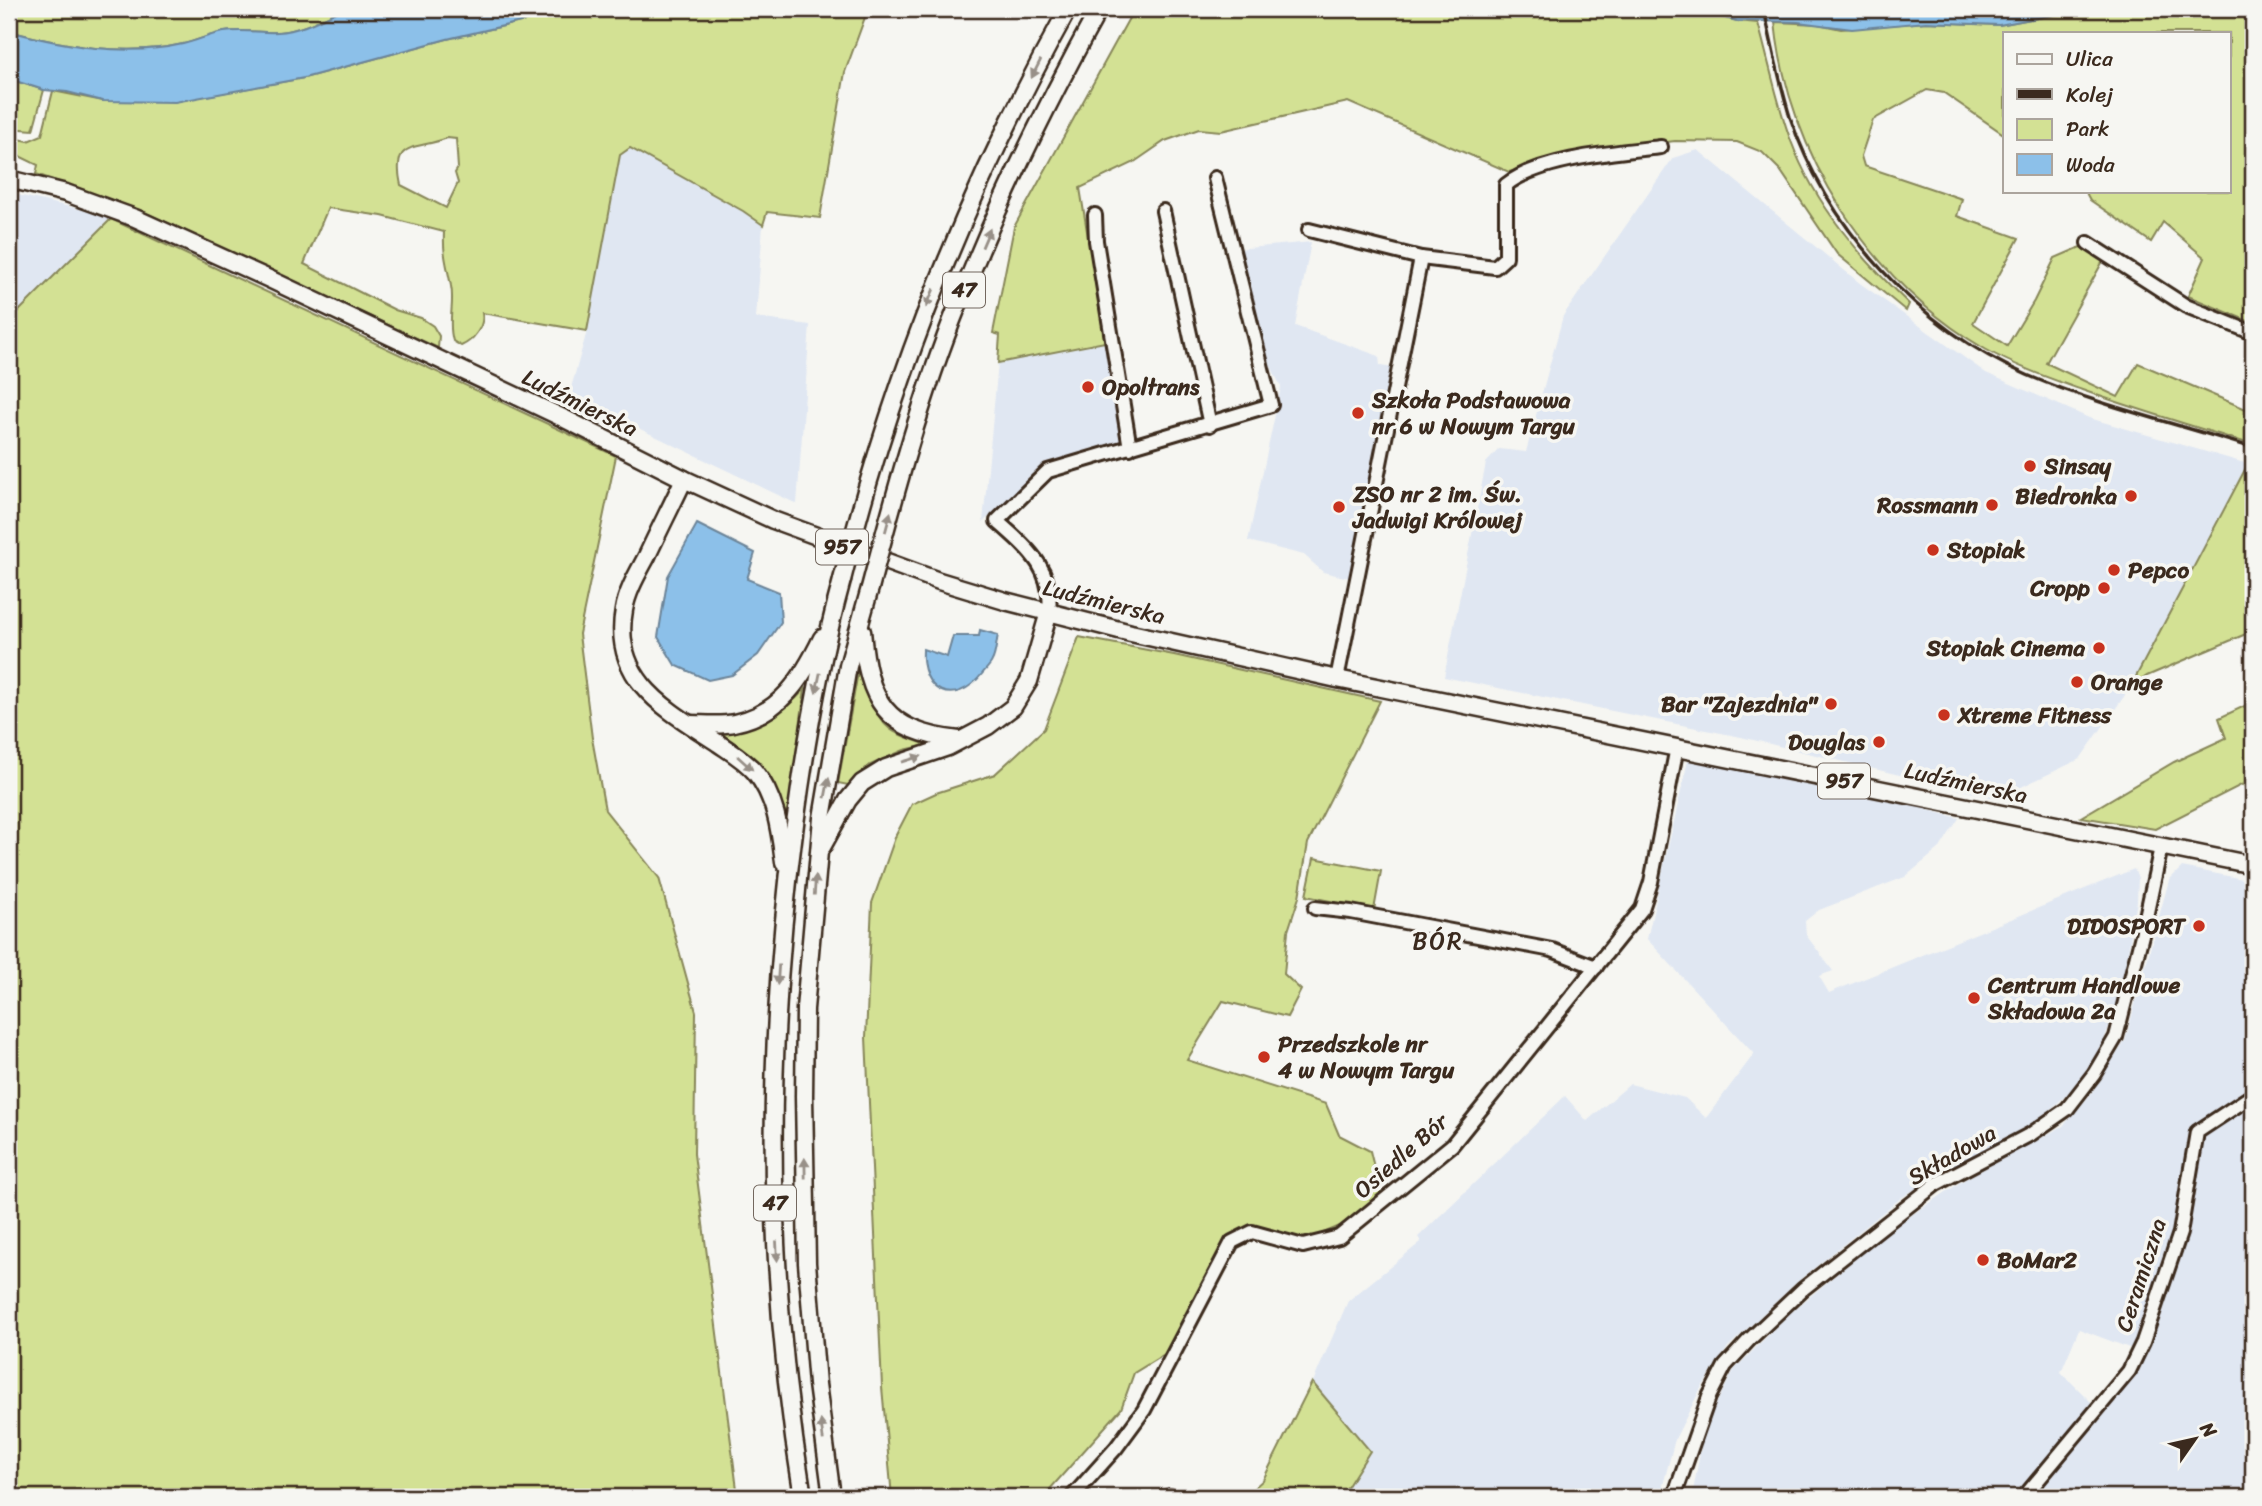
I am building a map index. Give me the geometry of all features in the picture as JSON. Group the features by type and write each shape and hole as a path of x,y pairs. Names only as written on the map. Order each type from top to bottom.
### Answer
{"main road":[{"name":"47","path":"803,1497 786,1366 775,1199 775,1029 787,882 805,751 832,617 868,478 921,319 1018,104 1069,9"},
{"name":"47","path":"832,1497 812,1334 805,1200 806,1009 817,856 844,692 861,618 903,466 957,306 1019,164 1099,9"},
{"name":"Ludźmierska","path":"9,179 66,193 142,221 565,419 684,479 783,524 896,567 1049,612 1337,679 2253,865"},
{"path":"684,479 630,591 623,624 626,656 641,685 656,701 744,761 757,774 769,796 778,822 787,882"},
{"path":"817,856 848,800 862,783 886,768 948,747 1002,718 1021,696 1029,681 1049,612"},
{"path":"690,724 734,723 771,708 805,673 832,617"},
{"path":"861,618 869,679 885,709 913,731 930,737 959,740"}],"street":[{"path":"1309,230 1421,258 1495,267 1506,257 1506,185 1518,175 1588,155 1661,147"},
{"path":"1049,612 1051,594 1047,577 1024,545 997,521 1048,471 1271,405 1215,178"},
{"path":"1163,211 1210,425"},
{"path":"1095,215 1096,240 1130,447"},
{"path":"2088,243 2186,306 2253,332"},
{"path":"1337,679 1421,258"},
{"name":"Osiedle Bór","path":"1072,1497 1116,1448 1144,1410 1232,1242 1252,1232 1303,1246 1339,1237 1452,1145 1642,909 1651,882 1677,747"},
{"name":"Składowa","path":"1674,1497 1709,1397 1725,1366 1749,1340 1803,1289 1936,1184 2031,1134 2067,1109 2094,1074 2116,1037 2161,847"},
{"path":"1315,908 1352,912 1552,950 1595,967"},
{"name":"Ceramiczna","path":"2024,1497 2129,1371 2143,1342 2180,1233 2197,1132 2253,1095"}],"shaded area":[{"path":"631,148 763,225 756,318 810,325 797,504 569,395 587,331 620,155"},
{"path":"1698,150 1861,284 1986,373 2089,418 2248,464 2130,688 2080,759 2015,790 2012,802 1741,737 1444,677 1486,463 1499,449 1526,452 1563,316 1673,158"},
{"path":"9,193 111,219 9,321"},
{"path":"1311,242 1295,326 1379,356 1380,366 1394,368 1349,578 1323,572 1304,555 1248,541 1281,387 1257,337 1237,249"},
{"path":"1105,342 1124,443 1051,463 983,522 998,363"},
{"path":"1689,756 1852,790 1959,818 1940,848 1905,877 1819,910 1805,921 1806,935 1833,971 1819,976 1829,993 2134,869 2138,879 2137,901 2120,997 2098,1056 2073,1089 2032,1126 1934,1177 1901,1198 1797,1282 1728,1347 1700,1390 1675,1439 1660,1497 1341,1497 1370,1451 1313,1382 1348,1301 1421,1242 1418,1237 1565,1096 1587,1121 1630,1084 1685,1098 1706,1118 1754,1054 1647,939"},
{"path":"2182,867 2253,881 2253,1087 2190,1127 2174,1228 2132,1349 2079,1329 2061,1372 2092,1403 2014,1497 1692,1497 1705,1425 1734,1370 1789,1314 1891,1229 1967,1178 2063,1126 2090,1095 2125,1041 2169,880"},
{"path":"2253,1104 2253,1497 2033,1497 2139,1369 2187,1237 2195,1176 2204,1135"}],"green space":[{"path":"9,9 343,9 312,24 287,31 225,32 161,48 117,50 74,45 9,31"},
{"path":"560,9 868,9 845,72 820,218 767,212 763,225 630,148 620,155 587,331 482,313 482,323 477,332 470,341 461,346 453,341 451,334 452,293 444,232 382,216 328,208 304,264 395,310 421,318 433,326 439,336 438,348 142,211 36,174 38,165 9,151 9,137 28,141 42,135 53,91 103,101 183,100 304,78 525,21","holes":["447,138 456,139 458,168 455,173 458,183 446,208 401,185 399,160 403,153 416,146"]},
{"path":"1134,9 1656,9 1694,10 1737,21 1758,23 1786,127 1813,187 1826,209 1857,249 1909,304 1906,311 1837,254 1780,170 1762,152 1737,142 1675,141 1626,147 1577,154 1509,172 1348,102 1221,131 1199,129 1165,141 1133,163 1080,188 1105,342 998,363 1000,335 993,333 1014,227"},
{"path":"2086,9 2253,9 2253,323 2188,296 2205,258 2163,222 2151,242 2090,200 2086,192 2230,192 2230,32 2003,32 2003,134 1944,93 1927,90 1873,120 1861,156 1864,166 1962,199 1957,216 2019,238 1973,323 2007,346 2034,301 2055,258 2083,246 2103,261 2046,363 2118,397 2138,363 2253,412 2253,445 2103,397 2008,361 1985,349 1943,321 1905,288 1871,251 1842,210 1817,165 1797,119 1783,71 1775,22 1818,24 1841,29 1926,22 1999,25"},
{"path":"9,79 44,90 33,130 9,128"},
{"path":"111,219 616,456 579,634 592,738 605,810 659,878 696,1012 694,1154 738,1497 9,1497 9,321"},
{"path":"2248,464 2253,467 2253,631 2147,676 2130,688"},
{"path":"1079,637 1174,655 1380,701 1308,843 1299,897 1288,931 1284,974 1301,990 1287,1017 1223,1001 1187,1060 1326,1104 1339,1135 1370,1151 1381,1196 1340,1226 1307,1240 1253,1228 1229,1235 1171,1350 1134,1373 1121,1409 1043,1497 892,1497 882,1387 866,1037 872,903 896,835 912,804 936,793 995,774 1044,729"},
{"path":"860,661 870,698 884,723 898,734 927,745 904,750 868,766 848,785 838,783"},
{"path":"805,689 788,818 761,768 744,750 718,733 766,720 786,707"},
{"path":"2253,702 2253,800 2243,784 2155,829 2081,817 2174,762 2226,738 2219,718"},
{"path":"1314,858 1381,871 1374,910 1306,896"},
{"path":"1312,1382 1370,1451 1341,1497 1244,1497 1263,1480"}],"water":[{"path":"343,9 560,9 525,21 304,78 175,102 103,101 67,92 44,90 9,79 9,31 73,45 139,50 183,44 224,32 287,31 312,24"},
{"path":"1656,9 2086,9 1999,25 1926,22 1852,29 1798,22 1737,21 1694,10"},
{"path":"697,524 755,553 747,579 779,592 781,622 758,655 732,675 708,680 675,665 658,637 668,576"},
{"path":"980,630 998,635 991,663 971,685 961,691 941,691 927,676 923,649 947,657 953,636 979,636"}],"railway":[{"path":"1764,9 1786,104 1807,158 1828,198 1853,235 1882,270 1915,302 1950,331 1987,355 2027,375 2111,405 2253,448"}],"place":[{"name":"Opoltrans","path":"1088,387"},
{"name":"Szkoła Podstawowa nr 6 w Nowym Targu","path":"1358,413"},
{"name":"Sinsay","path":"2030,466"},
{"name":"Biedronka","path":"2131,496"},
{"name":"Rossmann","path":"1992,505"},
{"name":"ZSO nr 2 im. Św. Jadwigi Królowej","path":"1339,507"},
{"name":"Stopiak","path":"1933,550"},
{"name":"Pepco","path":"2114,570"},
{"name":"Cropp","path":"2104,588"},
{"name":"Stopiak Cinema","path":"2099,648"},
{"name":"Orange","path":"2077,682"},
{"name":"Bar \"Zajezdnia\"","path":"1831,704"},
{"name":"Xtreme Fitness","path":"1944,715"},
{"name":"Douglas","path":"1879,742"},
{"name":"DIDOSPORT","path":"2199,926"},
{"name":"Centrum Handlowe Składowa 2a","path":"1974,998"},
{"name":"Przedszkole nr 4 w Nowym Targu","path":"1264,1057"},
{"name":"BoMar2","path":"1983,1260"}],"district":[{"name":"BÓR","path":"1438,941"}]}
